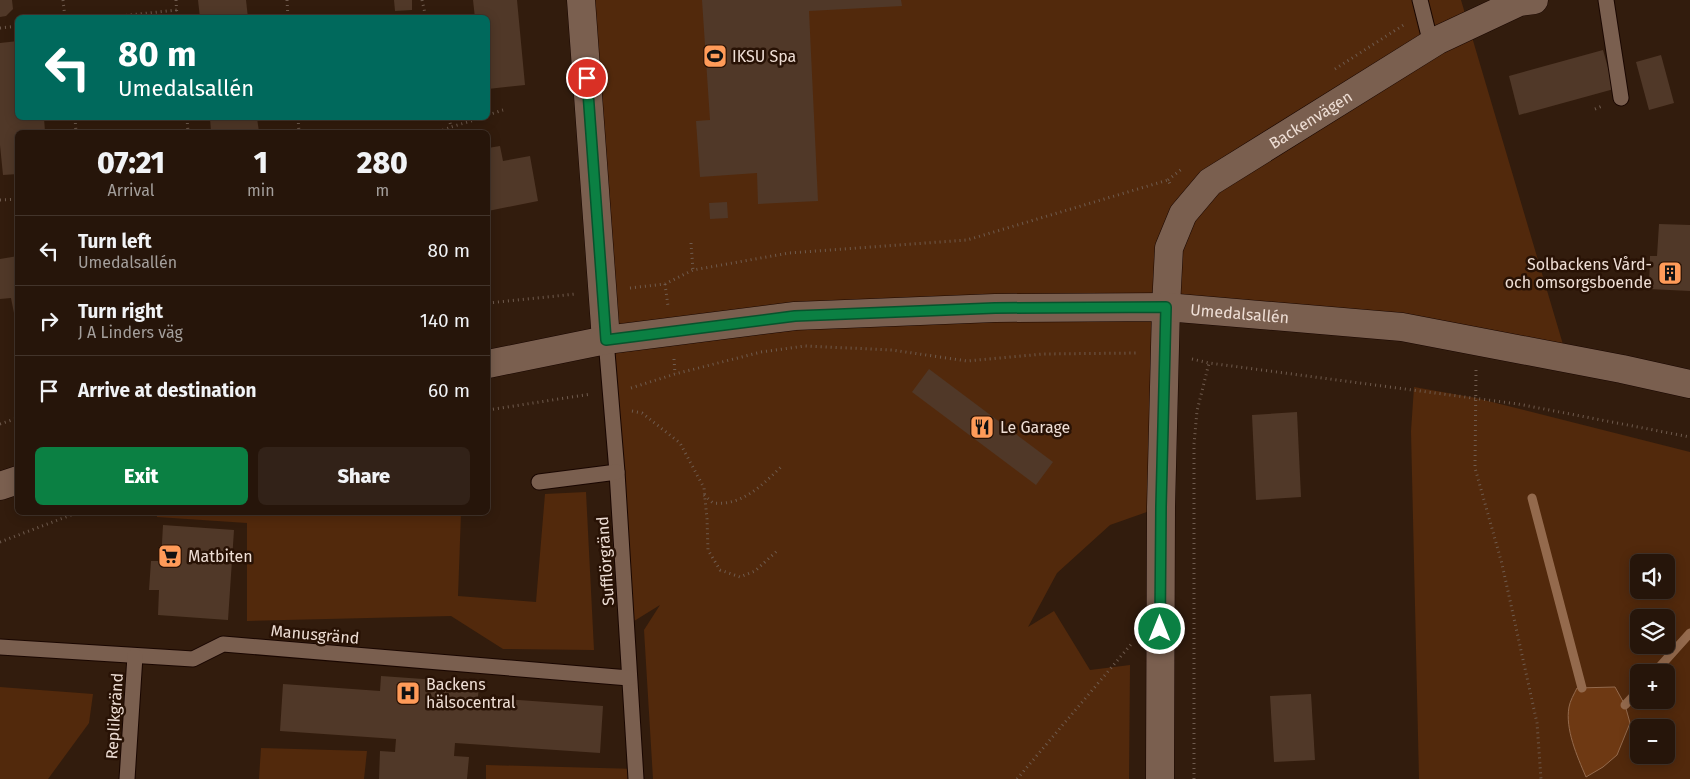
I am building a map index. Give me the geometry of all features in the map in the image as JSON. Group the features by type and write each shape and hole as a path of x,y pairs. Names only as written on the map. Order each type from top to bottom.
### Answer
{"street":[{"path":"581,0 606,340"},
{"name":"Backenvägen","path":"1160,779 1161,507 1166,307 1169,248 1183,214 1210,182 1431,44 1519,2 1534,0"},
{"name":"Umedalsallén","path":"490,364 606,340 795,316 995,308 1166,307 1402,327 1622,369 1690,384"},
{"path":"0,486 15,481"}],"lane":[{"path":"1420,0 1431,44"},
{"path":"1606,0 1621,98"},
{"name":"Sufflörgränd","path":"606,340 617,472 636,779"},
{"path":"540,482 617,472"},
{"name":"Manusgränd","path":"0,647 193,659 223,644 630,678"},
{"name":"Replikgränd","path":"126,779 135,656"}],"path":[{"path":"63,0 65,15"},
{"path":"176,0 178,15"},
{"path":"287,0 288,15"},
{"path":"422,0 425,15"},
{"path":"130,15 177,10"},
{"path":"0,28 15,26"},
{"path":"490,114 503,110"},
{"path":"449,120 451,127"},
{"path":"443,130 474,120"},
{"path":"490,303 666,284 693,270 789,253 967,240 1168,180 1183,214"},
{"path":"0,200 15,198"},
{"path":"690,243 693,270"},
{"path":"1476,342 1475,468 1502,564 1537,723 1541,779"},
{"path":"1194,779 1194,444 1198,411 1209,362"},
{"path":"490,410 610,391"},
{"path":"612,407 642,413 680,443 704,488 708,519 708,550 720,570 740,577 754,571 778,550"},
{"path":"0,424 15,419"},
{"path":"704,494 713,503 723,504 734,501 756,491 782,466"},
{"path":"0,542 71,515"},
{"path":"1017,779 1160,610"}],"shaded area":[{"path":"581,0 1461,0 1567,358 1166,307 1161,507 1110,525 1057,573 1028,627 1054,611 1090,670 1130,665 1129,779 653,779 644,630 660,605 626,626"},
{"path":"1414,387 1476,398 1690,452 1690,779 1419,779 1411,431"},
{"path":"586,492 594,650 503,649 451,616 247,621 247,523 157,517 157,515 461,515 458,596 536,602 545,494"},
{"path":"0,687 93,694 89,723 48,779 0,779"},
{"path":"1615,687 1625,705 1630,723 1617,755 1603,767 1586,777 1570,733 1568,715 1570,702 1577,688"},
{"path":"261,748 367,751 364,779 259,779"},
{"path":"486,765 637,769 637,779 486,779"}],"building":[{"path":"0,0 12,0 13,9 6,16 0,17"},
{"path":"198,0 246,0 248,15 200,15"},
{"path":"394,0 412,0 412,10 395,11"},
{"path":"473,0 517,0 525,85 490,89 490,15 475,15"},
{"path":"702,0 901,0 902,6 809,11 818,201 758,204 757,173 700,177 696,121 710,120"},
{"path":"15,41 15,120 44,120 45,130 15,130 15,174 3,175 0,145 0,43"},
{"path":"1603,50 1614,89 1519,115 1509,76"},
{"path":"1661,55 1674,103 1649,110 1636,62"},
{"path":"210,120 257,120 259,130 211,130"},
{"path":"500,146 503,161 530,156 538,201 490,211 490,148"},
{"path":"727,202 728,218 710,219 709,203"},
{"name":"Solbackens Vård- och omsorgsboende","path":"1659,224 1690,225 1690,291 1649,289 1650,256 1657,256"},
{"path":"15,256 15,318 11,298 0,299 0,259"},
{"name":"Le Garage","path":"929,369 1053,462 1036,485 912,392"},
{"path":"1297,412 1301,497 1256,500 1252,415"},
{"path":"163,525 234,530 228,620 158,615 159,590 149,590 151,561 161,561"},
{"path":"381,676 479,683 478,697 603,706 600,753 455,743 454,756 469,757 467,779 379,779 380,751 395,752 396,739 280,731 283,684 380,691"},
{"path":"1311,694 1315,760 1274,762 1270,696"}],"waterway":[{"path":"1532,498 1582,688"},
{"path":"1662,664 1690,633"},
{"path":"1625,705 1630,700"}],"place":[{"name":"IKSU Spa","path":"715,56"},
{"name":"Solbackens Vård- och omsorgsboende","path":"1670,273"},
{"name":"Le Garage","path":"982,427"},
{"name":"Matbiten","path":"170,556"},
{"name":"Backens hälsocentral","path":"408,693"}],"route":[{"path":"587,78 606,340 795,316 995,308 1166,307 1160,629"}]}
